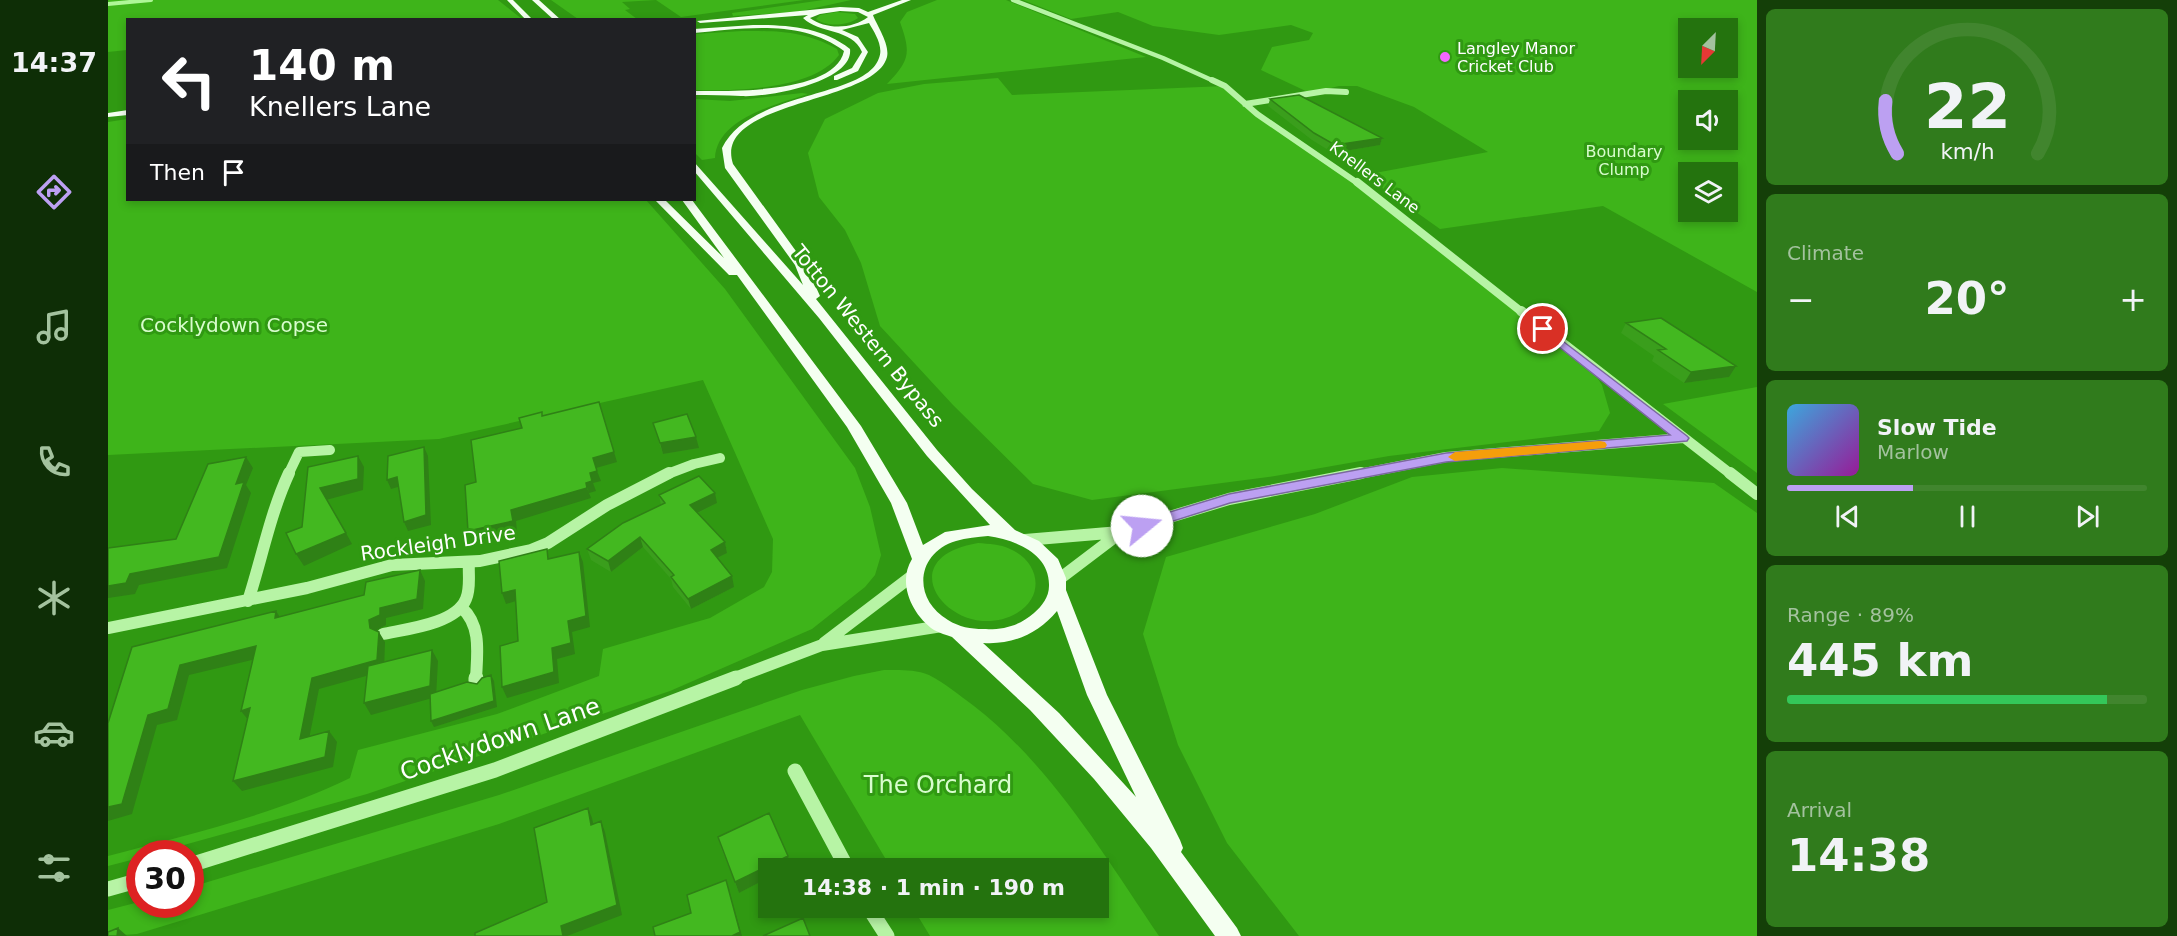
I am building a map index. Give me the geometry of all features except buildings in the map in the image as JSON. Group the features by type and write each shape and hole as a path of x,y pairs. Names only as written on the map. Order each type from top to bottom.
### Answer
{"main road":[{"path":"510,0 528,18"},
{"path":"535,0 557,18"},
{"path":"696,21 818,12 862,0"},
{"path":"696,29 752,24 852,26 908,0"},
{"path":"823,315 800,265 730,168 726,150 730,141 743,126 757,117 789,103 847,85 862,78 878,66 883,59 884,52 870,17 850,9 830,9"},
{"path":"696,93 769,93 812,86 838,78 855,69 864,57 863,44 850,36 806,18 818,12"},
{"path":"696,29 797,30 832,38 848,50 847,61 843,66 826,75 786,87 741,94"},
{"path":"108,107 126,104"},
{"path":"108,115 126,112"},
{"name":"Totton Western Bypass","path":"696,167 823,315 932,453 967,493 1017,537"},
{"path":"661,201 775,316"},
{"path":"688,201 775,316 854,426 899,503 920,558"},
{"path":"1183,870 1108,720 1052,564 1041,550 1017,537 988,530 958,534 932,545 920,558 912,576 914,594 924,611 951,629 1018,686 1081,749 1183,870 1229,936"},
{"path":"951,629 997,637 1016,633 1032,626 1045,616 1054,604 1058,585"}],"street":[{"name":"Knellers Lane","path":"1013,0 1163,58 1225,86 1257,114 1346,173 1757,494"},
{"path":"1245,104 1326,91 1346,92"},
{"path":"1017,537 1120,532 1229,499 1446,457 1683,438"},
{"path":"248,601 264,551 275,504 282,484 299,452 330,450"},
{"name":"Rockleigh Drive","path":"108,628 307,588 392,565 469,562 543,546 607,505 657,478 685,467 720,458"},
{"path":"1058,585 1120,532"},
{"path":"383,634 444,620 462,608 467,595 469,562"},
{"name":"Cocklydown Lane","path":"822,645 912,576"},
{"path":"462,608 471,615 475,624 476,681"},
{"name":"Cocklydown Lane","path":"204,861 495,770 822,645 951,629"},
{"path":"795,771 842,858"},
{"path":"108,889 126,884"},
{"path":"875,918 886,936"}],"green space":[{"path":"108,0 498,0 521,18 126,18 126,50 108,52"},
{"path":"551,0 656,0 622,2 630,9 625,10 636,18 577,18"},
{"path":"656,0 804,0 681,17"},
{"path":"823,0 851,0 797,12 733,16 732,13"},
{"path":"937,0 1006,0 1146,57 887,84 900,69 906,56 906,41 900,22 907,12"},
{"name":"Boundary Clump","path":"1023,0 1757,0 1757,292 1603,206 1440,229 1364,175 1488,152 1414,107 1357,86 1339,86 1310,93 1261,70 1272,47 1309,40 1313,33 1291,25 1219,35 1153,26 1118,12 1071,19"},
{"path":"837,12 855,14 858,18 849,23 837,24 820,22 816,19 820,15"},
{"path":"742,31 802,35 837,49 839,55 827,67 793,82 752,89 696,90 696,34"},
{"path":"998,78 1012,95 1225,86 1257,114 1345,173 1588,364 1602,385 1610,413 1599,431 1389,456 1275,476 1092,500 1033,484 953,405 880,326 861,263 845,230 819,197 808,153 825,119 878,93 924,84"},
{"path":"808,94 766,108 737,123 718,144 715,158 702,160 696,154 696,99 730,101"},
{"name":"Cocklydown Copse","path":"126,119 126,201 647,201 725,289 855,468 870,507 881,555 875,575 865,587 812,629 670,691 367,794 202,840 167,840 292,803 350,778 358,750 497,714 599,676 603,649 710,618 764,587 772,572 773,539 703,380 439,439 108,455 108,122"},
{"path":"1757,387 1757,473 1663,404"},
{"path":"1502,468 1714,483 1757,513 1757,936 1299,936 1227,843 1178,745 1143,634 1166,557 1315,514 1412,477"},
{"path":"978,543 1010,549 1020,554 1033,570 1035,588 1032,598 1017,613 994,621 972,619 953,610 939,597 932,581 935,566 950,552"},
{"name":"The Orchard","path":"884,670 912,671 929,675 957,693 1002,730 1028,756 1052,784 1106,858 885,858 800,715 499,824 204,914 204,883 499,795 802,690"},
{"path":"126,851 126,861 108,866 108,856"},
{"name":"The Orchard","path":"1109,862 1159,936 930,936 919,918 1109,918"},
{"name":"The Orchard","path":"126,905 126,918 190,918 137,934 108,936 108,910"}],"waterway":[{"path":"108,4 151,0"}],"slow traffic":[{"path":"1455,457 1600,445"}],"place":[{"name":"Langley Manor Cricket Club","path":"1445,57"}],"route":[{"path":"1142,526 1229,499 1446,457 1683,438 1543,329"}]}
